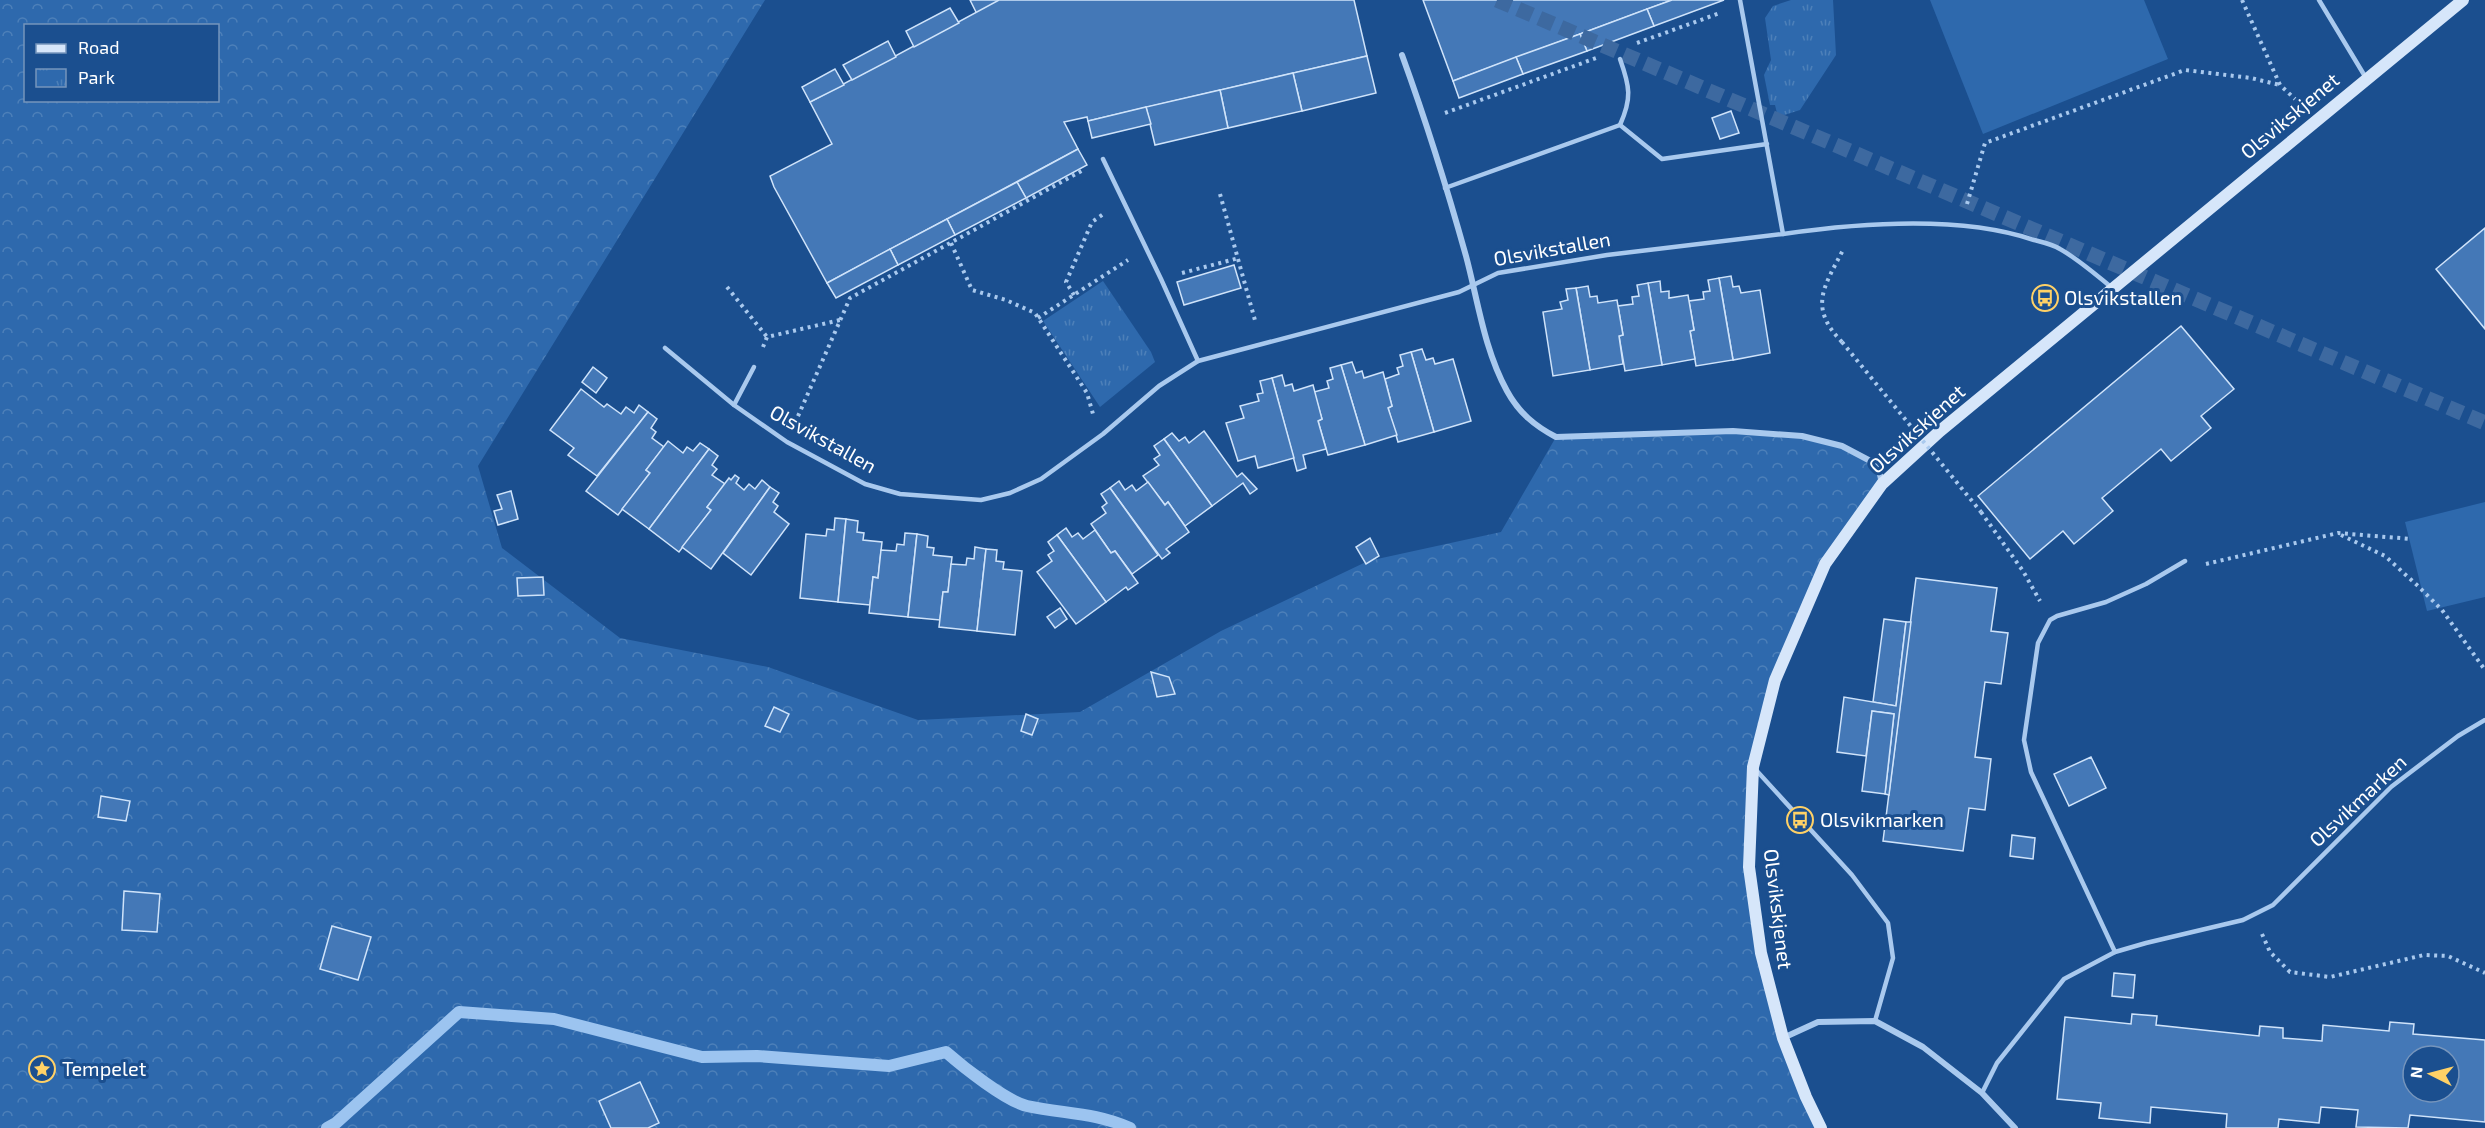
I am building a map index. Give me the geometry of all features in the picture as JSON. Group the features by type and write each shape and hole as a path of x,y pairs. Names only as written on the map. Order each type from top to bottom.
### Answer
{"main road":[{"name":"Olsvikskjenet","path":"1821,1128 1783,1038 1761,953 1749,867 1753,767 1775,680 1825,564 1882,484 1940,431 2463,0"}],"street":[{"name":"Olsvikstallen","path":"1402,55 1425,120 1466,258 1490,352 1508,393 1533,424 1556,437 1733,431 1802,436 1842,446 1878,465 1882,484"},
{"path":"1783,1038 1818,1022 1875,1021 1923,1047 1982,1093 2015,1128"}],"lane":[{"name":"Olsvikskjenet","path":"2319,0 2366,78"},
{"path":"1740,3 1783,234"},
{"path":"1445,188 1620,125 1629,105 1629,84 1620,59"},
{"path":"1620,125 1662,159 1767,144"},
{"path":"1103,159 1198,361"},
{"name":"Olsvikstallen","path":"665,348 734,405 787,442 864,484 900,494 981,500 1010,494 1041,479 1103,434 1159,386 1198,361 1459,292 1498,273 1607,255 1847,226 1960,225 2009,231 2059,248 2113,288"},
{"path":"734,405 754,367"},
{"path":"2115,952 2031,772 2024,740 2038,643 2050,620 2057,616 2106,602 2146,584 2185,561"},
{"name":"Olsvikmarken","path":"1982,1093 1997,1063 2057,986 2074,973 2115,952 2243,920 2273,905 2391,787 2457,736 2485,720"},
{"path":"1753,767 1852,875 1888,923 1893,958 1875,1021"}],"path":[{"path":"2242,0 2280,84 2295,99"},
{"path":"1628,47 1740,3"},
{"path":"1425,120 1605,55"},
{"path":"1960,225 1985,143 2185,70 2280,84"},
{"path":"787,442 850,298 1103,159"},
{"path":"1220,194 1261,345"},
{"path":"1074,295 1066,282 1092,222 1123,200"},
{"path":"1847,226 1850,237 1822,291 1821,309 1830,329 1981,512 2023,571 2050,620"},
{"path":"951,243 972,290 1006,300 1035,313 1087,393 1095,421 1103,434"},
{"path":"1038,318 1147,249"},
{"path":"1161,279 1239,258"},
{"path":"727,287 767,338"},
{"path":"767,338 841,320"},
{"path":"754,367 767,338"},
{"path":"2338,533 2385,556 2418,586 2442,610 2485,670"},
{"path":"2185,561 2201,565 2338,533 2411,538"},
{"path":"2258,912 2263,940 2270,952 2290,972 2330,977 2424,955 2448,956 2485,973"}],"green space":[{"path":"0,0 765,0 478,466 502,548 620,638 768,667 918,720 1080,712 1221,631 1368,561 1501,532 1556,437 1733,431 1802,436 1842,446 1878,465 1882,484 1825,564 1775,680 1752,766 1749,867 1770,990 1821,1128 0,1128"},
{"path":"1791,0 1833,0 1836,55 1800,110 1778,117 1775,105 1770,105 1764,75 1771,60 1765,18 1773,6"},
{"path":"1930,0 2144,0 2168,59 1983,134"},
{"path":"1103,281 1151,352 1155,362 1100,407 1043,321"},
{"path":"2485,502 2485,597 2427,611 2405,522"}],"building":[{"path":"970,0 999,0 1000,1 977,14"},
{"path":"999,0 1354,0 1367,56 1088,121 1087,117 1064,122 1078,149 827,283 770,176 832,144 810,102"},
{"path":"1423,0 1672,0 1453,81"},
{"path":"1672,0 1724,0 1654,26 1647,9"},
{"path":"950,8 959,23 914,47 906,31"},
{"path":"1647,9 1654,26 1587,51 1580,34"},
{"path":"1580,34 1587,51 1523,74 1516,57"},
{"path":"888,41 896,57 852,80 843,65"},
{"path":"1367,56 1376,93 1302,111 1293,73"},
{"path":"1516,57 1523,74 1459,98 1453,81"},
{"path":"835,69 844,85 810,102 802,87"},
{"path":"1293,73 1302,111 1228,128 1220,90"},
{"path":"1220,90 1228,128 1155,145 1146,107"},
{"path":"1146,107 1151,124 1092,138 1088,121"},
{"path":"1731,111 1739,133 1720,139 1712,118"},
{"path":"1078,149 1087,165 1026,198 1017,182"},
{"path":"1017,182 1026,198 955,235 947,219"},
{"path":"947,219 955,235 898,265 890,249"},
{"path":"2485,228 2485,329 2436,269"},
{"path":"890,249 898,265 836,298 827,283"},
{"path":"1234,265 1241,288 1184,305 1177,282"},
{"path":"1731,276 1733,287 1739,286 1741,293 1760,290 1770,353 1733,360 1719,278"},
{"path":"1719,278 1733,360 1696,366 1690,331 1694,330 1689,301 1704,299 1703,292 1710,291 1708,280"},
{"path":"1660,281 1661,292 1669,291 1669,298 1688,295 1694,330 1690,331 1695,359 1662,365 1648,283"},
{"path":"1648,283 1662,365 1625,371 1619,336 1623,335 1618,306 1633,304 1632,297 1639,296 1637,285"},
{"path":"1588,286 1590,297 1597,296 1598,303 1617,300 1623,335 1619,336 1623,364 1590,370 1576,288"},
{"path":"1576,288 1590,370 1553,376 1543,312 1562,309 1560,302 1568,300 1566,289"},
{"path":"2181,326 2234,389 2201,416 2211,428 2171,461 2161,449 2102,498 2113,511 2074,544 2063,531 2030,559 1978,496"},
{"path":"1422,349 1426,360 1433,358 1435,364 1453,359 1471,421 1434,432 1411,352"},
{"path":"1411,352 1434,432 1398,442 1388,408 1392,406 1385,379 1399,374 1397,368 1403,366 1400,355"},
{"path":"1352,362 1356,373 1362,371 1364,378 1383,372 1392,406 1388,408 1397,435 1365,445 1341,365"},
{"path":"1341,365 1365,445 1328,455 1318,421 1322,419 1314,392 1329,388 1327,381 1333,379 1330,368"},
{"path":"593,367 607,378 596,393 582,382"},
{"path":"1282,375 1285,386 1292,384 1294,391 1313,385 1322,419 1318,421 1326,449 1303,455 1306,468 1297,471 1272,378"},
{"path":"1272,378 1294,458 1258,468 1255,456 1238,461 1226,423 1244,418 1240,406 1259,401 1257,394 1263,393 1260,381"},
{"path":"581,389 604,407 607,404 621,414 626,407 634,413 639,405 648,412 597,476 568,455 574,448 550,430"},
{"path":"648,412 657,419 651,428 656,432 652,438 664,447 646,470 650,473 618,515 586,491"},
{"path":"1204,431 1237,477 1242,473 1257,489 1250,494 1243,483 1212,506 1164,439 1172,433 1179,441 1185,437 1189,443"},
{"path":"1164,439 1212,506 1185,526 1168,502 1165,505 1143,476 1159,465 1154,459 1160,455 1154,446"},
{"path":"668,441 683,453 687,447 693,451 700,443 709,449 649,529 622,509 650,473 646,470"},
{"path":"709,449 718,456 712,465 717,469 712,475 725,484 707,507 711,510 679,552 649,529"},
{"path":"735,475 739,478 736,483 744,490 749,484 755,489 762,480 770,487 711,569 682,547 711,510 707,507 729,478 731,480"},
{"path":"1119,481 1125,490 1132,485 1136,491 1148,482 1165,505 1168,502 1189,532 1166,549 1170,553 1162,559 1110,488"},
{"path":"770,487 779,493 773,502 778,506 774,512 789,524 751,575 723,553"},
{"path":"1110,488 1158,555 1132,574 1115,551 1111,553 1091,524 1106,513 1102,507 1107,503 1101,494"},
{"path":"511,491 518,519 498,525 494,511 502,509 497,495"},
{"path":"835,518 846,519 838,602 800,598 806,534 826,536 827,529 834,530"},
{"path":"846,519 858,521 857,532 864,533 863,540 882,542 878,578 873,577 870,605 838,602"},
{"path":"1066,528 1072,537 1078,533 1083,539 1095,530 1111,553 1115,551 1138,583 1128,590 1126,587 1106,602 1057,535"},
{"path":"905,533 917,534 908,617 869,613 873,577 878,578 881,550 896,551 897,544 904,545"},
{"path":"917,534 928,536 927,547 934,548 933,555 952,557 948,592 943,592 940,620 908,617"},
{"path":"1057,535 1106,602 1076,624 1037,572 1052,561 1048,555 1054,551 1048,542"},
{"path":"1370,538 1379,556 1366,564 1356,547"},
{"path":"975,547 986,549 977,631 939,627 943,592 948,592 951,564 966,565 967,558 974,559"},
{"path":"986,549 997,550 996,561 1004,562 1003,569 1022,571 1015,635 977,631"},
{"path":"543,577 544,595 518,596 517,578"},
{"path":"1916,578 1997,588 1991,631 2008,633 2001,684 1985,682 1975,757 1991,759 1985,810 1969,808 1963,851 1883,841"},
{"path":"1060,608 1067,619 1055,628 1047,617"},
{"path":"1884,619 1906,622 1896,706 1873,702"},
{"path":"1906,622 1911,622 1889,795 1885,794 1894,714 1872,711 1866,756 1837,752 1844,697 1896,706"},
{"path":"1151,672 1169,677 1175,694 1157,697"},
{"path":"774,707 789,714 780,732 765,726"},
{"path":"1872,711 1894,714 1885,794 1862,791"},
{"path":"1026,714 1038,719 1032,735 1021,731"},
{"path":"2091,757 2106,788 2069,806 2054,774"},
{"path":"101,796 130,801 126,821 98,817"},
{"path":"2012,835 2035,838 2033,859 2010,856"},
{"path":"124,891 160,894 157,932 122,930"},
{"path":"332,926 371,937 358,980 320,969"},
{"path":"2114,973 2135,975 2133,998 2112,996"},
{"path":"2132,1014 2157,1016 2156,1025 2259,1036 2260,1026 2283,1028 2283,1038 2322,1041 2323,1025 2389,1031 2390,1022 2414,1024 2413,1034 2485,1040 2485,1122 2410,1115 2408,1128 2356,1127 2358,1110 2321,1107 2319,1123 2279,1119 2278,1128 2226,1128 2227,1114 2151,1107 2150,1123 2099,1118 2101,1103 2057,1099 2065,1017 2131,1024"},
{"path":"640,1082 659,1123 648,1128 611,1128 599,1101"}],"waterway":[{"path":"327,1128 336,1123 459,1012 554,1019 702,1057 757,1056 889,1066 946,1052 985,1083 1018,1103 1104,1119 1130,1128"}],"tunnel":[{"path":"1497,0 2485,423"}],"place":[{"name":"Olsvikstallen","path":"2045,298"},
{"name":"Olsvikmarken","path":"1800,820"},
{"name":"Tempelet","path":"42,1069"}]}
